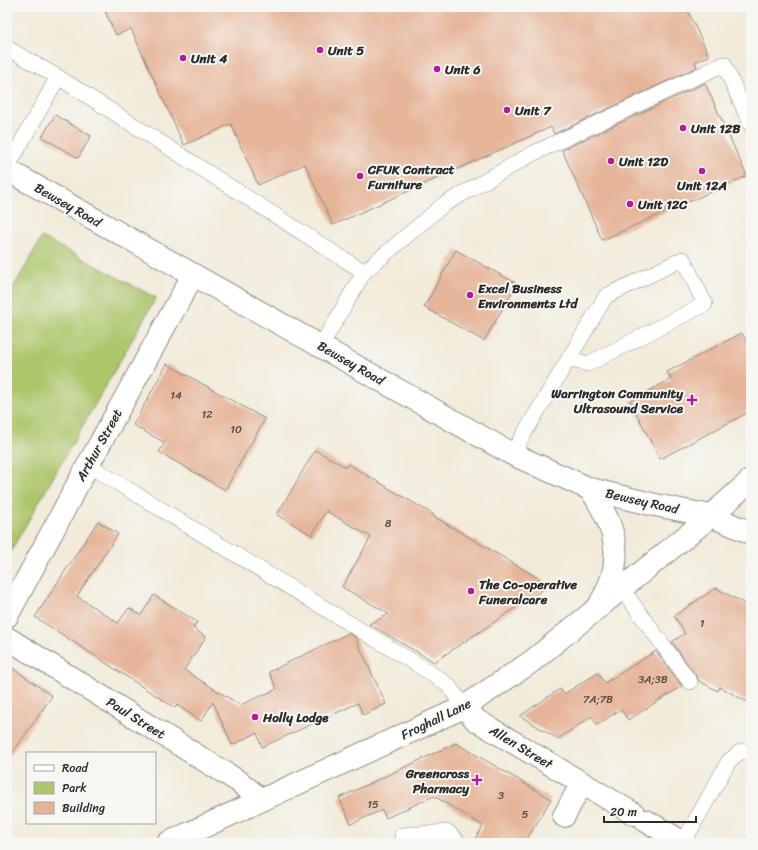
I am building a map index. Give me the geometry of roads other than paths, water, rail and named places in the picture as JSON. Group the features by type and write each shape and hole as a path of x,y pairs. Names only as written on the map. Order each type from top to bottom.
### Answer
{"street":[{"name":"Bewsey Road","path":"8,174 322,346 512,454 590,489 655,505 711,516 751,533"},
{"name":"Arthur Street","path":"7,616 193,275"},
{"path":"617,583 711,516 751,480"},
{"path":"590,489 606,515 612,533 616,548 617,583"},
{"name":"Froghall Lane","path":"168,843 464,707 531,662 596,610 607,592 617,583"},
{"name":"Paul Street","path":"7,638 238,781 262,800"},
{"name":"Allen Street","path":"464,707 476,720 684,843"},
{"path":"564,816 582,783"}],"lane":[{"path":"7,48 58,77 364,272"},
{"path":"322,346 364,272 443,205 532,154 724,64 751,124"},
{"path":"8,174 58,77"},
{"path":"512,454 606,296 683,259 705,304 588,364 569,359"},
{"path":"88,465 423,668 448,685 464,707"},
{"path":"617,583 690,682"},
{"path":"684,843 729,761 740,752 751,750"},
{"path":"402,835 448,832 459,843"}],"place":[{"name":"Unit 5","path":"320,50"},
{"name":"Unit 4","path":"183,58"},
{"name":"Unit 6","path":"437,69"},
{"name":"Unit 7","path":"507,110"},
{"name":"Unit 12B","path":"683,128"},
{"name":"Unit 12D","path":"611,161"},
{"name":"Unit 12A","path":"702,171"},
{"name":"CFUK Contract Furniture","path":"360,176"},
{"name":"Unit 12C","path":"630,204"},
{"name":"Excel Business Environments Ltd","path":"470,295"},
{"name":"Warrington Community Ultrasound Service","path":"692,400"},
{"name":"The Co-operative Funeralcare","path":"471,591"},
{"name":"Holly Lodge","path":"255,717"},
{"name":"Greencross Pharmacy","path":"477,780"}]}
